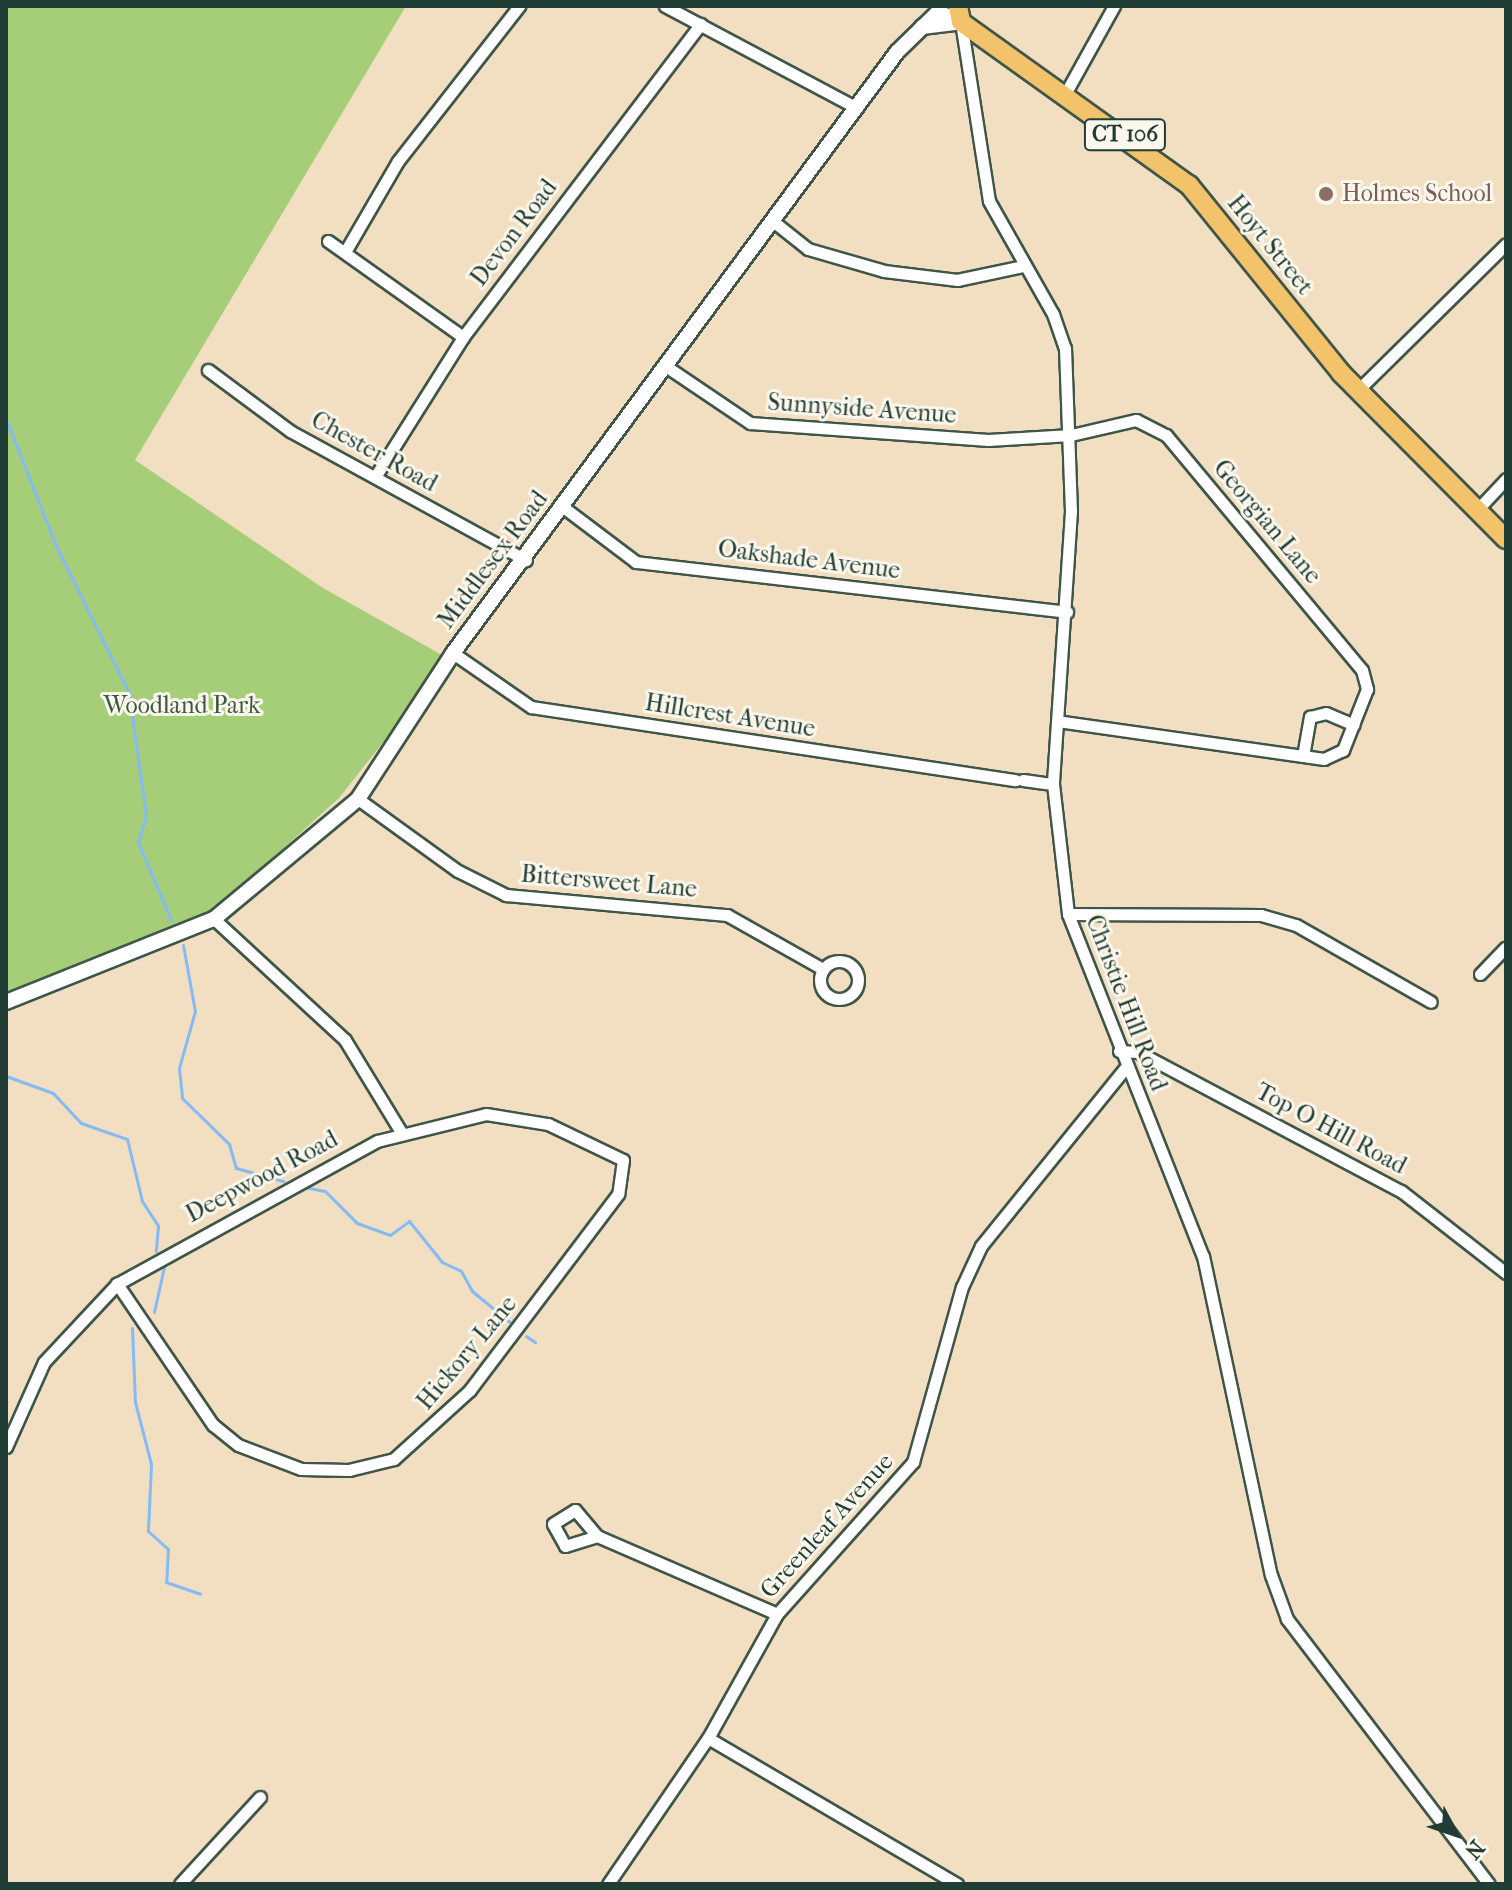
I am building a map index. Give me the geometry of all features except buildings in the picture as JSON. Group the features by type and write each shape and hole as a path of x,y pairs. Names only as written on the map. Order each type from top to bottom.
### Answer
{"main road":[{"name":"Hoyt Street","path":"960,14 1189,185 1357,391 1506,539"}],"street":[{"path":"345,252 398,161 519,6"},
{"path":"665,6 857,108"},
{"path":"1065,94 1114,6"},
{"name":"Middlesex Road","path":"6,1002 214,919 358,799 453,653 526,560 857,108 922,27 960,14"},
{"name":"Christie Hill Road","path":"960,14 989,201 1065,348 1071,435 1067,612 1053,784 1068,914 1125,1068 1203,1256 1271,1575 1287,1619 1489,1884"},
{"name":"Devon Road","path":"375,477 463,337 701,24"},
{"path":"774,222 808,249 884,271 957,280 1023,266"},
{"path":"328,241 463,337"},
{"path":"1357,391 1506,244"},
{"name":"Sunnyside Avenue","path":"667,367 750,423 988,440 1071,435"},
{"name":"Chester Road","path":"208,370 290,431 526,560"},
{"name":"Georgian Lane","path":"1058,721 1303,756 1336,756 1365,704 1363,671 1166,435 1136,420 1071,435"},
{"path":"1476,511 1506,479"},
{"name":"Oakshade Avenue","path":"563,507 636,562 1067,612"},
{"name":"Hillcrest Avenue","path":"453,653 531,707 1053,784"},
{"path":"1303,756 1310,717 1326,713 1354,725"},
{"name":"Bittersweet Lane","path":"358,799 458,871 506,895 727,915 823,969"},
{"path":"1068,914 1261,915 1335,945 1431,1002"},
{"path":"214,919 345,1040 401,1132"},
{"path":"1480,974 1506,947"},
{"name":"Top O Hill Road","path":"1119,1051 1138,1052 1401,1191 1506,1273"},
{"name":"Greenleaf Avenue","path":"608,1884 708,1738 777,1614 913,1462 962,1287 981,1246 1125,1068"},
{"name":"Deepwood Road","path":"6,1447 44,1362 117,1284 280,1190 401,1132 468,1115 505,1116 590,1140 623,1160"},
{"name":"Hickory Lane","path":"117,1284 213,1425 238,1445 301,1469 349,1470 394,1459 462,1399 618,1194 623,1160"},
{"path":"597,1536 777,1614"},
{"path":"708,1738 957,1884"},
{"path":"180,1884 260,1797"}],"green space":[{"name":"Woodland Park","path":"6,6 406,6 135,460 323,588 449,659 339,798 211,914 6,1006"}],"waterway":[{"path":"6,419 56,546 129,693 146,816 138,842 171,920"},
{"path":"183,945 195,1011 179,1068 182,1098 229,1144 236,1168 283,1181"},
{"path":"6,1076 53,1093 81,1123 127,1139 142,1201 158,1226 156,1251"},
{"path":"304,1187 325,1191 357,1223 390,1235 409,1221 442,1262 461,1271 472,1291 512,1324"},
{"path":"154,1312 164,1267"},
{"path":"132,1328 135,1402 151,1464 148,1531 168,1549 166,1582 200,1594"},
{"path":"526,1336 535,1342"}],"place":[{"name":"Holmes School","path":"1326,194"}]}
